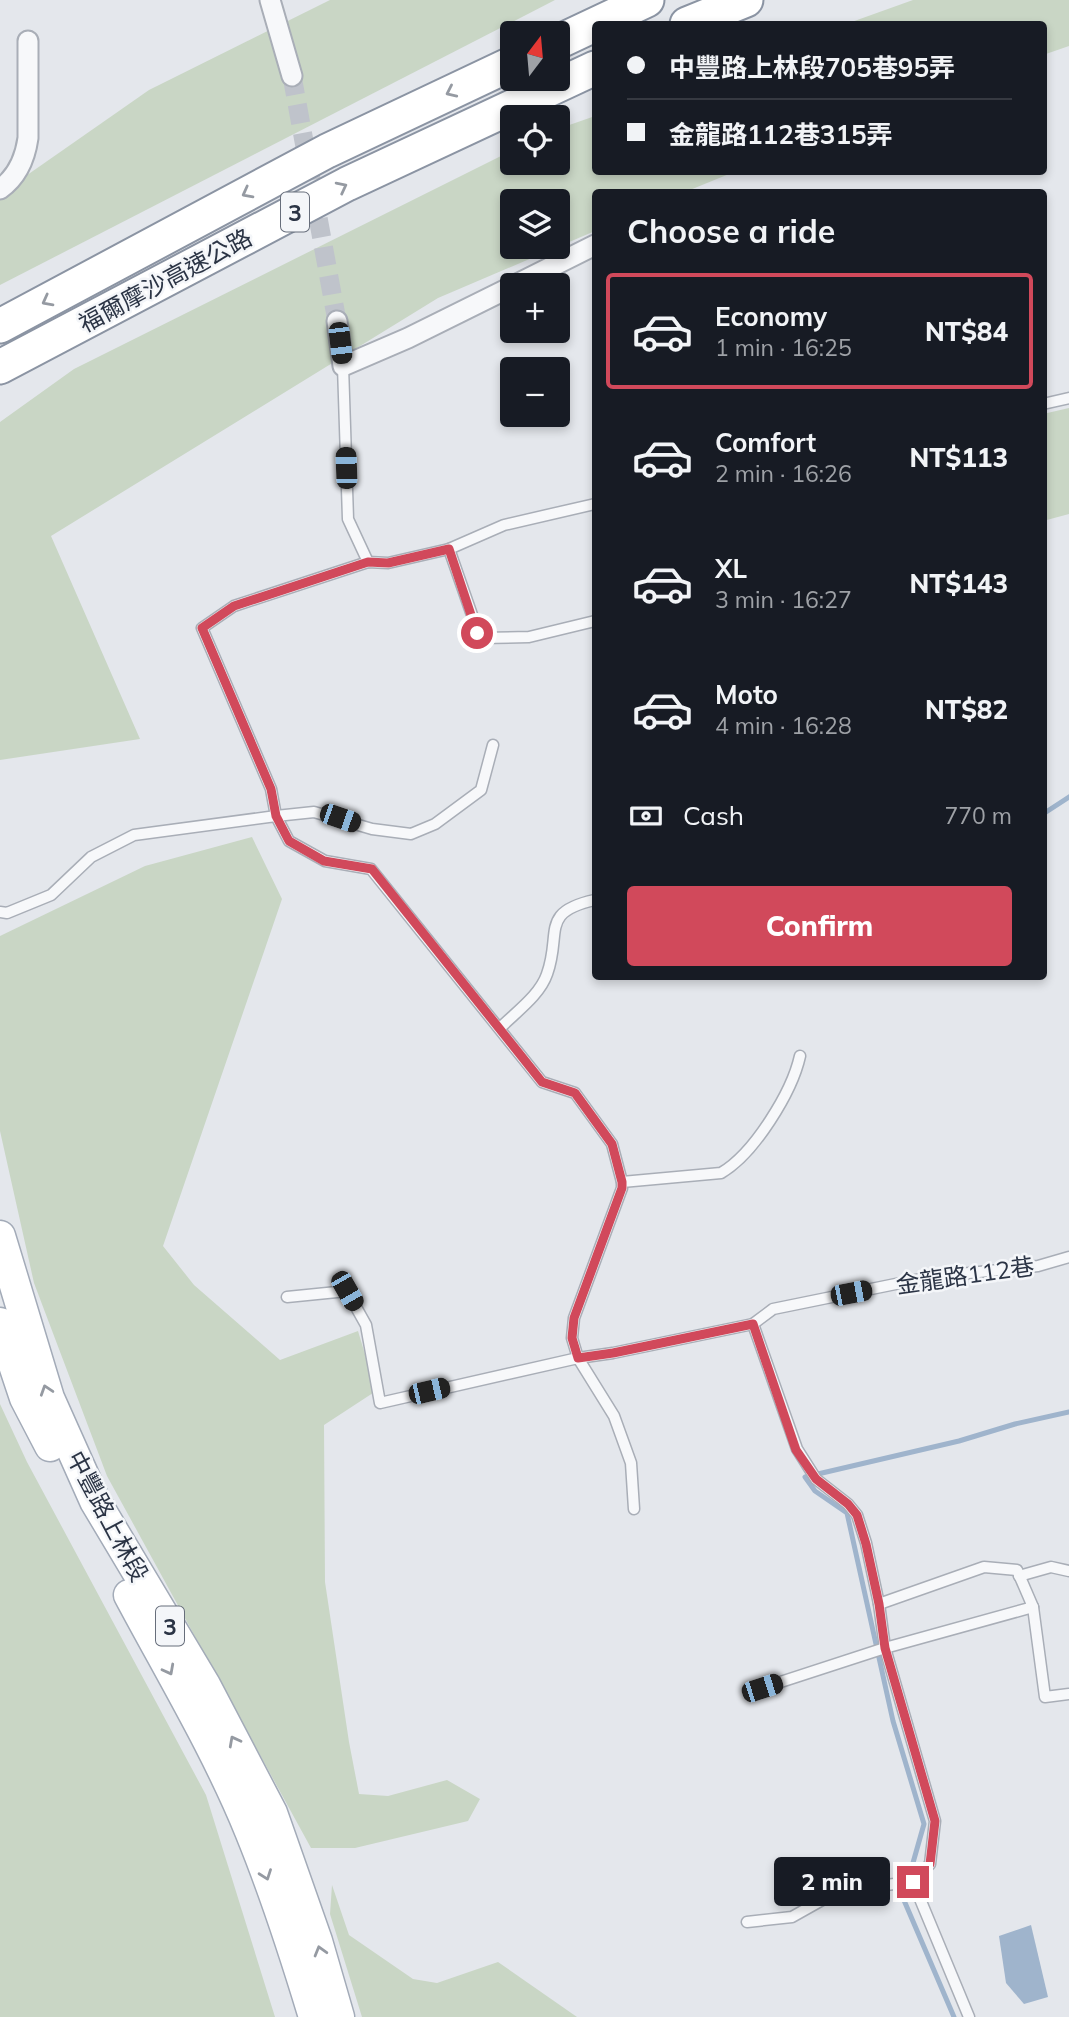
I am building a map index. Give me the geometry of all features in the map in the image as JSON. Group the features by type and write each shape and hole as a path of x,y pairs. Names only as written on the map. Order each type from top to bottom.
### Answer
{"highway":[{"path":"602,21 647,0"},
{"path":"694,21 746,0"},
{"path":"570,36 592,26"},
{"name":"福爾摩沙高速公路","path":"0,326 327,150 500,69"},
{"name":"福爾摩沙高速公路","path":"0,366 347,184 592,69"}],"main road":[{"name":"中豐路上林段","path":"0,1236 49,1398 94,1501 205,1685 272,1813 317,1941 339,2017"},
{"name":"中豐路上林段","path":"0,1323 25,1398 217,1761 249,1830 287,1931 314,2017"}],"street":[{"path":"270,0 292,76"},
{"path":"1,185 18,170 27,146 28,41"},
{"path":"540,273 592,247"},
{"path":"337,321 343,366 500,293"}],"lane":[{"path":"343,366 348,519 368,562"},
{"path":"1047,403 1069,398"},
{"path":"592,505 504,525 449,549 388,563 368,562 234,606 202,628 271,789 276,816 289,841 324,861 372,869 542,1082 575,1093 612,1144 622,1182 574,1318 572,1338 578,1358 614,1416 631,1463 634,1509"},
{"path":"449,549 480,638 529,637 592,622"},
{"path":"0,912 7,913 51,895 91,857 134,835 314,812 372,828 411,834 435,824 481,790 493,745"},
{"path":"500,1028 540,988 548,974 556,924 561,914 570,907 592,902"},
{"path":"622,1182 721,1173 733,1167 775,1114 796,1072 800,1056"},
{"name":"金龍路112巷","path":"287,1297 347,1291 366,1325 380,1403 578,1358 753,1324 773,1309 930,1277 1038,1266 1069,1257"},
{"path":"747,1922 792,1917 840,1890 913,1882 930,1864 935,1821 885,1648 879,1604 857,1515 848,1504 816,1479 796,1450 753,1324"},
{"path":"879,1604 984,1567 1017,1570 1033,1607 1045,1697 1069,1694"},
{"path":"1019,1576 1051,1567 1069,1571"},
{"path":"762,1688 885,1648 1033,1607"},
{"path":"913,1882 969,2017"}],"green space":[{"path":"330,0 555,0 514,21 500,21 500,28 0,285 0,194 149,90"},
{"path":"913,0 1069,0 1069,46 1047,54 1047,21 854,21"},
{"path":"592,117 592,175 727,175 692,189 592,189 592,232 570,242 570,189 500,189 500,259 530,259 438,298 51,536 140,739 0,760 0,422 74,369 500,156 500,175 570,175 570,125"},
{"path":"1069,408 1069,514 1047,520 1047,413"},
{"path":"252,837 282,899 163,1246 194,1285 280,1360 358,1331 376,1391 324,1425 325,1582 359,1794 388,1796 447,1780 480,1799 468,1821 355,1848 311,1848 107,1476 34,1283 0,1131 0,936 145,866"},
{"path":"0,1404 27,1462 206,1795 275,2017 0,2017"},
{"path":"332,1885 349,1935 413,1979 437,1983 498,1962 577,2017 362,2017 330,1914"}],"water":[{"path":"1031,1925 1048,1997 1024,2004 1006,1983 999,1936"}],"waterway":[{"path":"1047,811 1069,797"},
{"path":"954,2017 903,1898 924,1824 893,1721 847,1513 815,1491 805,1477 1069,1412"}],"tunnel":[{"path":"292,76 337,321"}],"route":[{"path":"477,633 449,549 388,563 368,562 234,606 202,628 271,789 276,816 289,841 324,861 372,869 542,1082 575,1093 612,1144 622,1188 574,1318 572,1338 578,1358 753,1324 796,1450 816,1479 848,1504 857,1515 866,1544 885,1648 935,1821 930,1864 913,1882"}]}
